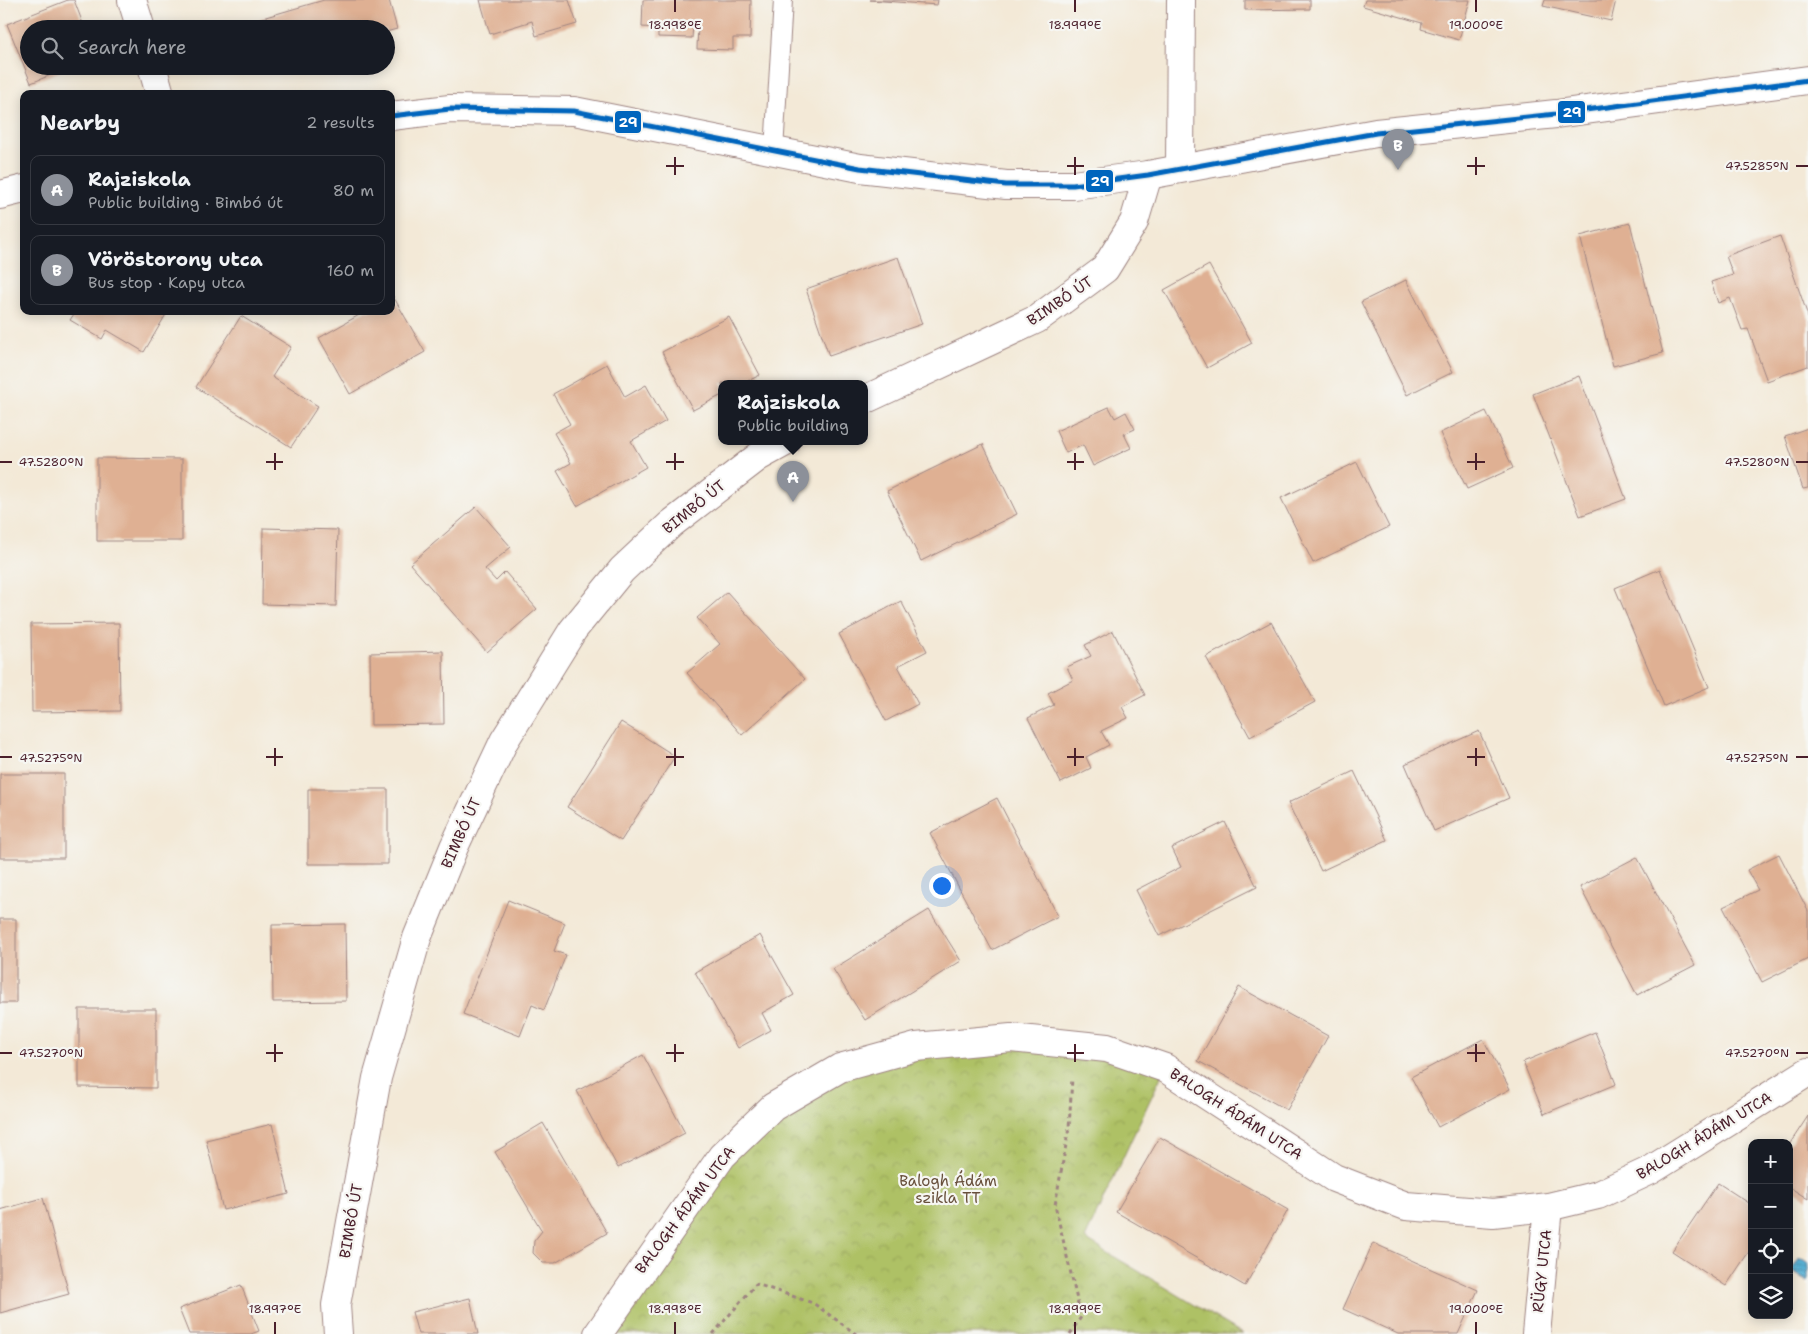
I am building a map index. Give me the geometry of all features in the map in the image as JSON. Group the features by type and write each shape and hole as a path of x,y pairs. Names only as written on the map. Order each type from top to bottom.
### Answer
{"street":[{"path":"132,0 138,20"},
{"path":"1180,168 1181,0"},
{"path":"155,75 159,90"},
{"path":"395,116 450,109 574,111 860,168 1006,185 1074,185 1148,176 1180,168 1376,134 1556,114 1808,80"},
{"name":"BIMBÓ ÚT","path":"868,398 1037,319 1105,270 1134,222 1148,176"},
{"path":"0,195 20,190"},
{"name":"BIMBÓ ÚT","path":"338,1334 336,1305 377,1078 417,938 454,847 504,741 573,630 622,570 671,524 758,457 780,445"},
{"name":"BALOGH ÁDÁM UTCA","path":"598,1334 722,1156 773,1107 840,1068 916,1047 1011,1038 1108,1048 1165,1068 1334,1178 1406,1206 1493,1213 1548,1207 1598,1195 1651,1170 1808,1072"},
{"name":"RÜGY UTCA","path":"1536,1334 1548,1207"}],"lane":[{"path":"774,151 783,0"}],"path":[{"path":"1070,1334 1081,1317 1055,1205 1069,1128 1072,1073 1108,1048"},
{"path":"713,1334 756,1284 813,1304 856,1334"}],"green space":[{"name":"Balogh Ádám szikla TT","path":"1011,1038 1165,1068 1085,1239 1243,1334 598,1334 722,1156 840,1068"}],"water":[{"path":"1800,1257 1808,1262 1808,1282 1793,1272 1793,1268"}],"building":[{"path":"68,0 74,0 82,20 20,20 20,56 7,24"},
{"path":"324,0 389,0 395,20 259,20"},
{"path":"480,0 569,0 577,24 536,36 532,21 490,34"},
{"path":"643,0 751,0 750,38 733,38 733,50 697,49 698,25 693,25 692,38 658,37 658,28 642,27"},
{"path":"870,0 938,0 937,5"},
{"path":"1245,0 1310,0 1310,9 1245,10"},
{"path":"1365,0 1470,0 1459,40 1421,29 1422,23 1363,6"},
{"path":"1545,0 1616,0 1611,21 1543,6"},
{"path":"28,75 51,75 31,83"},
{"path":"1630,223 1663,353 1613,366 1580,236"},
{"path":"1780,236 1808,316 1808,366 1767,381 1748,329 1742,330 1730,298 1718,303 1711,282 1733,275 1726,256"},
{"path":"898,257 922,324 829,356 806,289"},
{"path":"1209,265 1252,343 1207,368 1164,290"},
{"path":"1406,280 1453,372 1407,395 1361,302"},
{"path":"395,300 425,352 350,394 319,338 359,315 395,315"},
{"path":"73,315 166,315 144,352 107,330 102,339 70,320"},
{"path":"241,316 291,347 272,377 318,406 291,447 196,387"},
{"path":"729,317 760,375 750,380 718,380 718,397 693,410 662,352"},
{"path":"607,364 625,397 646,385 666,421 631,441 646,467 577,506 557,471 571,463 554,433 570,424 553,394"},
{"path":"1579,376 1626,499 1580,516 1533,394"},
{"path":"1109,407 1115,418 1126,412 1135,429 1124,434 1131,448 1093,466 1083,445 1066,453 1056,431"},
{"path":"1486,411 1513,468 1467,489 1440,433"},
{"path":"1808,428 1808,488 1803,489 1785,436"},
{"path":"983,444 1017,514 921,561 887,491"},
{"path":"97,458 182,459 182,541 97,541"},
{"path":"1357,462 1389,527 1313,563 1281,498"},
{"path":"476,507 511,547 485,569 496,581 505,572 537,609 487,652 410,564"},
{"path":"263,528 338,530 336,606 262,604"},
{"path":"1660,569 1709,687 1664,706 1615,588"},
{"path":"727,592 805,679 742,735 687,673 720,644 697,618"},
{"path":"901,601 927,651 898,666 918,704 886,721 839,634"},
{"path":"1271,622 1315,702 1250,737 1206,657"},
{"path":"119,623 120,711 32,712 31,624"},
{"path":"1113,631 1145,695 1122,707 1128,718 1101,731 1109,745 1086,757 1091,768 1061,783 1028,718 1054,705 1048,693 1073,680 1067,667 1091,656 1085,645"},
{"path":"443,651 444,724 371,725 370,653"},
{"path":"621,722 675,756 621,841 567,807"},
{"path":"1479,731 1509,798 1434,831 1405,764"},
{"path":"1354,771 1387,840 1321,871 1288,803"},
{"path":"0,774 64,774 64,858 0,858"},
{"path":"308,789 388,789 388,864 308,864"},
{"path":"997,798 1058,916 992,950 930,833"},
{"path":"1225,822 1257,887 1159,936 1136,890 1181,867 1172,848"},
{"path":"1779,854 1808,911 1808,959 1762,982 1723,907 1758,890 1747,870"},
{"path":"1637,857 1695,965 1637,995 1580,887"},
{"path":"508,900 565,923 554,951 566,955 544,1010 532,1005 520,1036 463,1014"},
{"path":"929,910 961,961 865,1020 833,969"},
{"path":"0,919 16,919 16,1003 0,1003"},
{"path":"345,924 346,1001 273,1002 272,925"},
{"path":"760,935 794,995 762,1013 771,1030 738,1048 695,972"},
{"path":"1239,987 1328,1036 1287,1110 1198,1061"},
{"path":"79,1009 156,1009 156,1088 79,1087"},
{"path":"1595,1032 1616,1084 1544,1114 1523,1062"},
{"path":"1483,1039 1510,1089 1438,1127 1411,1077"},
{"path":"643,1055 685,1133 618,1168 577,1091"},
{"path":"1808,1116 1808,1199 1793,1190 1793,1139"},
{"path":"543,1123 607,1233 555,1263 543,1263 533,1253 534,1241 542,1231 495,1152"},
{"path":"272,1124 289,1194 223,1210 206,1140"},
{"path":"1160,1137 1288,1210 1245,1286 1116,1212"},
{"path":"1718,1183 1748,1202 1748,1253 1726,1286 1672,1251"},
{"path":"43,1198 69,1294 0,1313 0,1210"},
{"path":"1373,1243 1478,1290 1458,1334 1398,1334 1343,1309"},
{"path":"241,1285 259,1331 251,1334 189,1334 179,1309"},
{"path":"470,1298 478,1334 418,1334 412,1312"}],"transit line":[{"name":"29","path":"395,116 450,109 574,111 860,168 1006,185 1073,185 1148,175 1376,133 1556,114 1808,80"}],"place":[{"name":"Vöröstorony utca","path":"1398,170"},
{"name":"Rajziskola","path":"793,502"}]}
